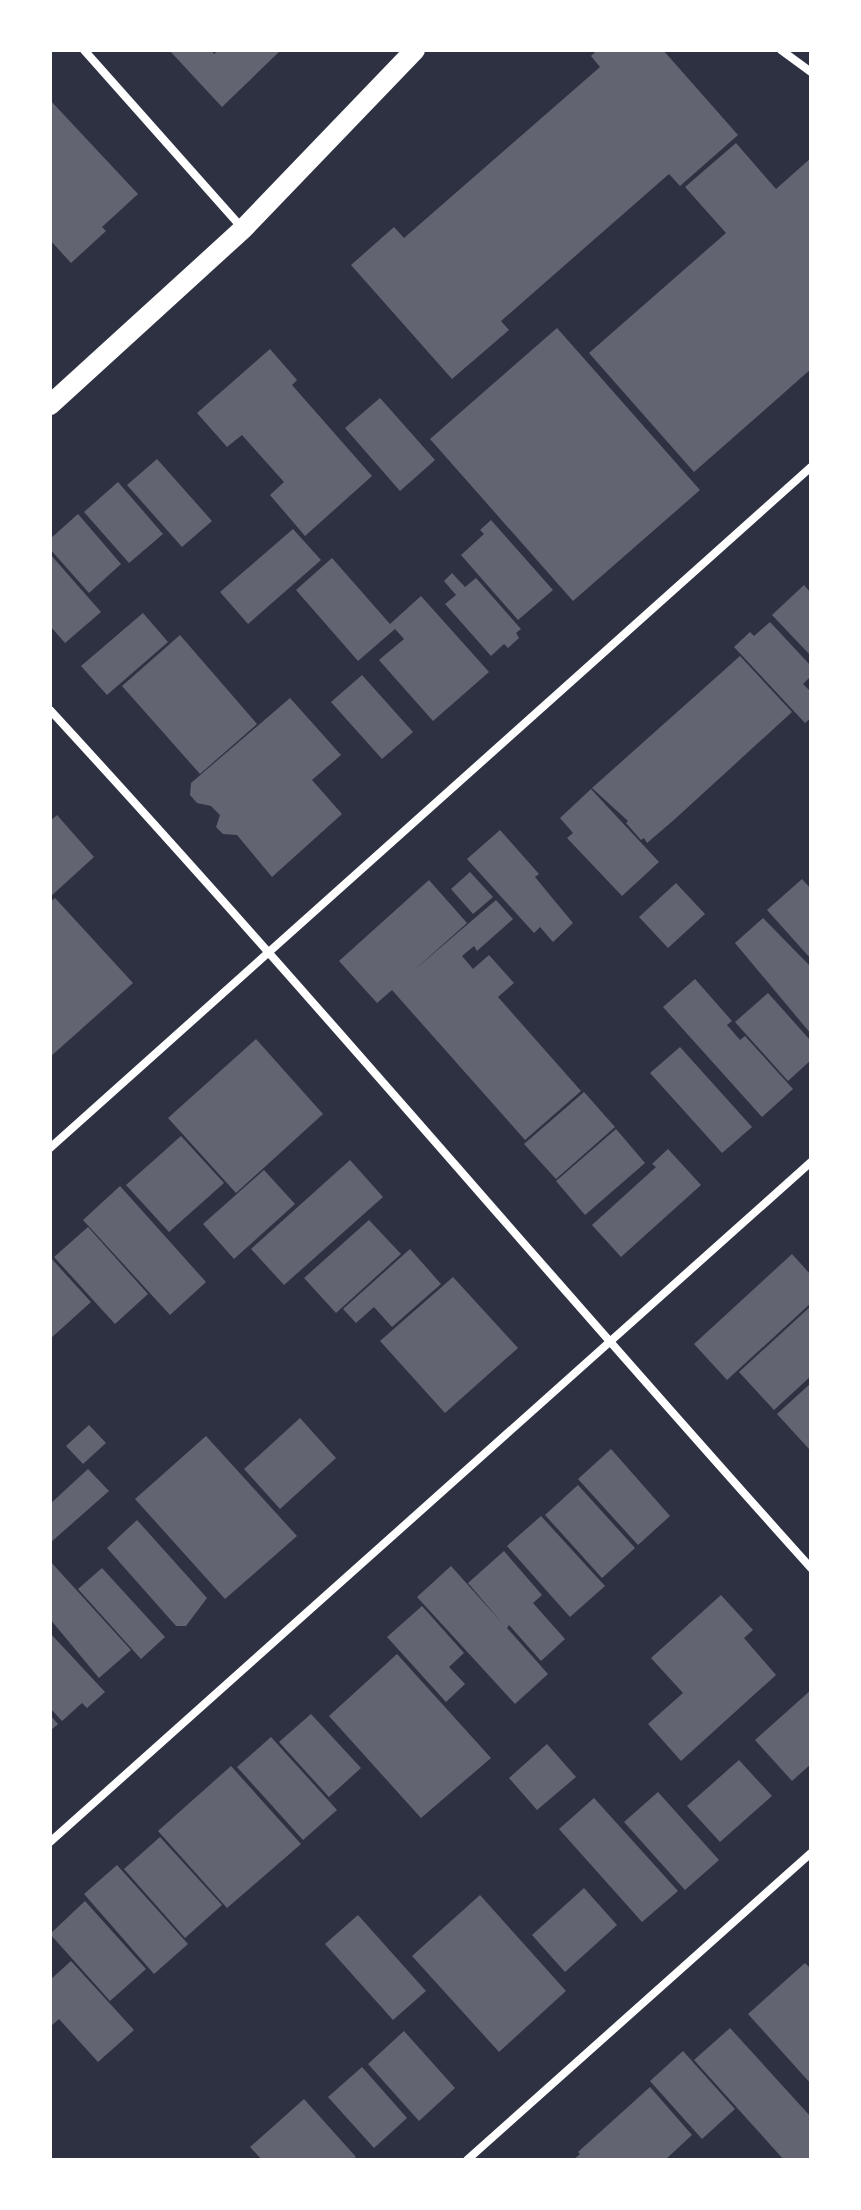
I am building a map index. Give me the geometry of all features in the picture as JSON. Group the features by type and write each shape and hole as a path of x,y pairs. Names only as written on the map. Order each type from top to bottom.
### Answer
{"main road":[{"path":"50,405 243,229 415,50"}],"street":[{"path":"84,50 243,229"},
{"path":"781,50 811,72"},
{"path":"50,1148 811,467"},
{"path":"50,710 811,1568"},
{"path":"50,1842 811,1162"},
{"path":"467,2160 811,1853"}],"building":[{"path":"169,50 211,50 214,54 219,50 281,50 222,107"},
{"path":"597,50 663,50 738,135 680,186 669,174 501,321 509,330 452,379 351,265 394,227 404,238 600,67 591,56"},
{"path":"50,100 138,194 102,227 106,231 71,263 50,240"},
{"path":"736,143 776,189 811,158 811,369 694,472 589,353 726,233 685,187"},
{"path":"557,328 700,490 573,601 430,439"},
{"path":"270,349 297,380 292,385 372,476 305,536 270,495 284,482 242,435 227,447 197,413"},
{"path":"380,398 435,460 400,491 345,428"},
{"path":"157,459 212,521 182,547 127,485"},
{"path":"118,482 163,534 129,563 84,512"},
{"path":"78,514 121,564 89,593 50,549 50,539"},
{"path":"491,520 553,590 518,620 461,555 484,534 480,530"},
{"path":"293,529 321,560 248,624 220,592"},
{"path":"50,554 101,612 65,643 50,626"},
{"path":"332,558 390,624 421,596 489,672 433,721 379,660 404,639 395,629 358,661 296,590"},
{"path":"452,573 465,587 476,578 521,629 516,633 519,638 508,648 504,644 491,656 445,604 456,595 444,581"},
{"path":"804,585 811,593 811,656 772,615"},
{"path":"143,613 168,642 107,695 81,666"},
{"path":"770,622 811,666 811,676 803,684 811,692 811,718 805,723 734,647 750,632 754,636"},
{"path":"180,635 257,724 200,774 122,686"},
{"path":"740,656 792,712 647,843 644,838 641,840 626,823 628,821 592,788"},
{"path":"362,675 413,732 382,759 331,702"},
{"path":"290,698 341,755 312,780 342,814 272,877 237,835 223,834 216,827 220,815 211,806 197,803 190,795 191,783"},
{"path":"591,789 659,862 622,896 567,838 573,833 560,818"},
{"path":"57,815 94,857 50,897 50,821"},
{"path":"500,830 539,874 535,877 573,923 553,942 540,927 534,933 467,859"},
{"path":"470,872 493,897 473,914 451,889"},
{"path":"802,879 811,889 811,959 767,910"},
{"path":"429,880 467,923 413,971 496,900 513,919 477,951 474,946 462,956 473,969 489,955 514,983 498,997 581,1091 525,1140 392,990 377,1003 339,961"},
{"path":"676,883 705,914 668,948 639,917"},
{"path":"55,898 133,983 50,1057 50,902"},
{"path":"763,918 811,967 811,1034 735,943"},
{"path":"695,979 732,1021 727,1025 740,1040 745,1036 793,1089 762,1117 663,1007"},
{"path":"768,993 811,1041 811,1060 788,1081 735,1022"},
{"path":"256,1039 323,1114 236,1193 168,1118"},
{"path":"680,1047 752,1127 722,1153 650,1073"},
{"path":"584,1092 615,1127 556,1179 524,1144"},
{"path":"616,1129 645,1163 585,1215 556,1181"},
{"path":"181,1136 224,1183 169,1232 126,1185"},
{"path":"668,1149 701,1185 621,1257 592,1225 656,1167 652,1164"},
{"path":"350,1160 383,1197 284,1285 251,1249"},
{"path":"264,1170 295,1204 234,1259 203,1224"},
{"path":"120,1186 206,1282 170,1315 83,1220"},
{"path":"369,1220 401,1254 336,1313 304,1278"},
{"path":"88,1227 148,1294 115,1324 54,1257"},
{"path":"410,1249 441,1284 392,1327 374,1307 356,1323 343,1309"},
{"path":"792,1254 811,1275 811,1303 727,1380 694,1344"},
{"path":"50,1257 91,1302 50,1339"},
{"path":"453,1277 518,1348 445,1413 380,1341"},
{"path":"811,1306 811,1376 774,1410 739,1372"},
{"path":"811,1383 811,1447 809,1449 777,1414"},
{"path":"300,1418 336,1458 280,1509 244,1469"},
{"path":"89,1425 106,1443 83,1464 66,1446"},
{"path":"206,1436 297,1536 225,1599 135,1499"},
{"path":"611,1449 670,1516 638,1545 578,1479"},
{"path":"88,1469 109,1491 50,1543 50,1504"},
{"path":"578,1485 635,1548 602,1578 545,1515"},
{"path":"541,1516 605,1586 570,1617 507,1546"},
{"path":"137,1520 207,1598 186,1626 176,1626 107,1548"},
{"path":"504,1551 542,1595 533,1603 565,1639 541,1661 509,1625 507,1628 548,1674 515,1704 417,1597 451,1566 503,1624 468,1583"},
{"path":"50,1561 131,1650 99,1678 50,1619"},
{"path":"102,1568 165,1637 141,1659 78,1589"},
{"path":"721,1595 753,1630 744,1638 776,1675 681,1761 648,1724 683,1693 651,1658"},
{"path":"422,1606 464,1653 449,1667 465,1684 446,1702 387,1637"},
{"path":"50,1633 105,1692 87,1708 82,1703 62,1721 50,1708"},
{"path":"397,1654 491,1758 421,1818 329,1716"},
{"path":"811,1690 811,1764 792,1781 755,1740"},
{"path":"311,1714 361,1768 329,1797 279,1742"},
{"path":"50,1715 58,1724 50,1731"},
{"path":"271,1737 337,1810 303,1840 237,1767"},
{"path":"547,1744 576,1777 537,1810 509,1778"},
{"path":"739,1760 772,1796 720,1842 687,1806"},
{"path":"231,1766 301,1844 227,1908 158,1831"},
{"path":"658,1792 719,1860 685,1890 624,1822"},
{"path":"594,1798 678,1891 642,1922 559,1829"},
{"path":"160,1837 222,1905 185,1938 124,1869"},
{"path":"117,1865 188,1944 154,1974 84,1894"},
{"path":"584,1888 617,1925 565,1972 532,1935"},
{"path":"480,1895 566,1991 499,2052 412,1956"},
{"path":"85,1901 146,1969 110,2001 50,1934"},
{"path":"358,1915 426,1991 393,2020 325,1944"},
{"path":"71,1961 134,2030 98,2062 59,2019 50,2027 50,1980"},
{"path":"805,1963 811,1969 811,2084 748,2014"},
{"path":"730,2028 811,2117 811,2160 784,2160 694,2060"},
{"path":"404,2031 455,2088 419,2121 368,2064"},
{"path":"683,2051 735,2109 702,2139 650,2081"},
{"path":"362,2067 407,2118 374,2148 328,2097"},
{"path":"650,2087 692,2135 665,2160 573,2160 580,2154 578,2152"},
{"path":"304,2099 356,2157 352,2160 262,2160 250,2147"}]}
